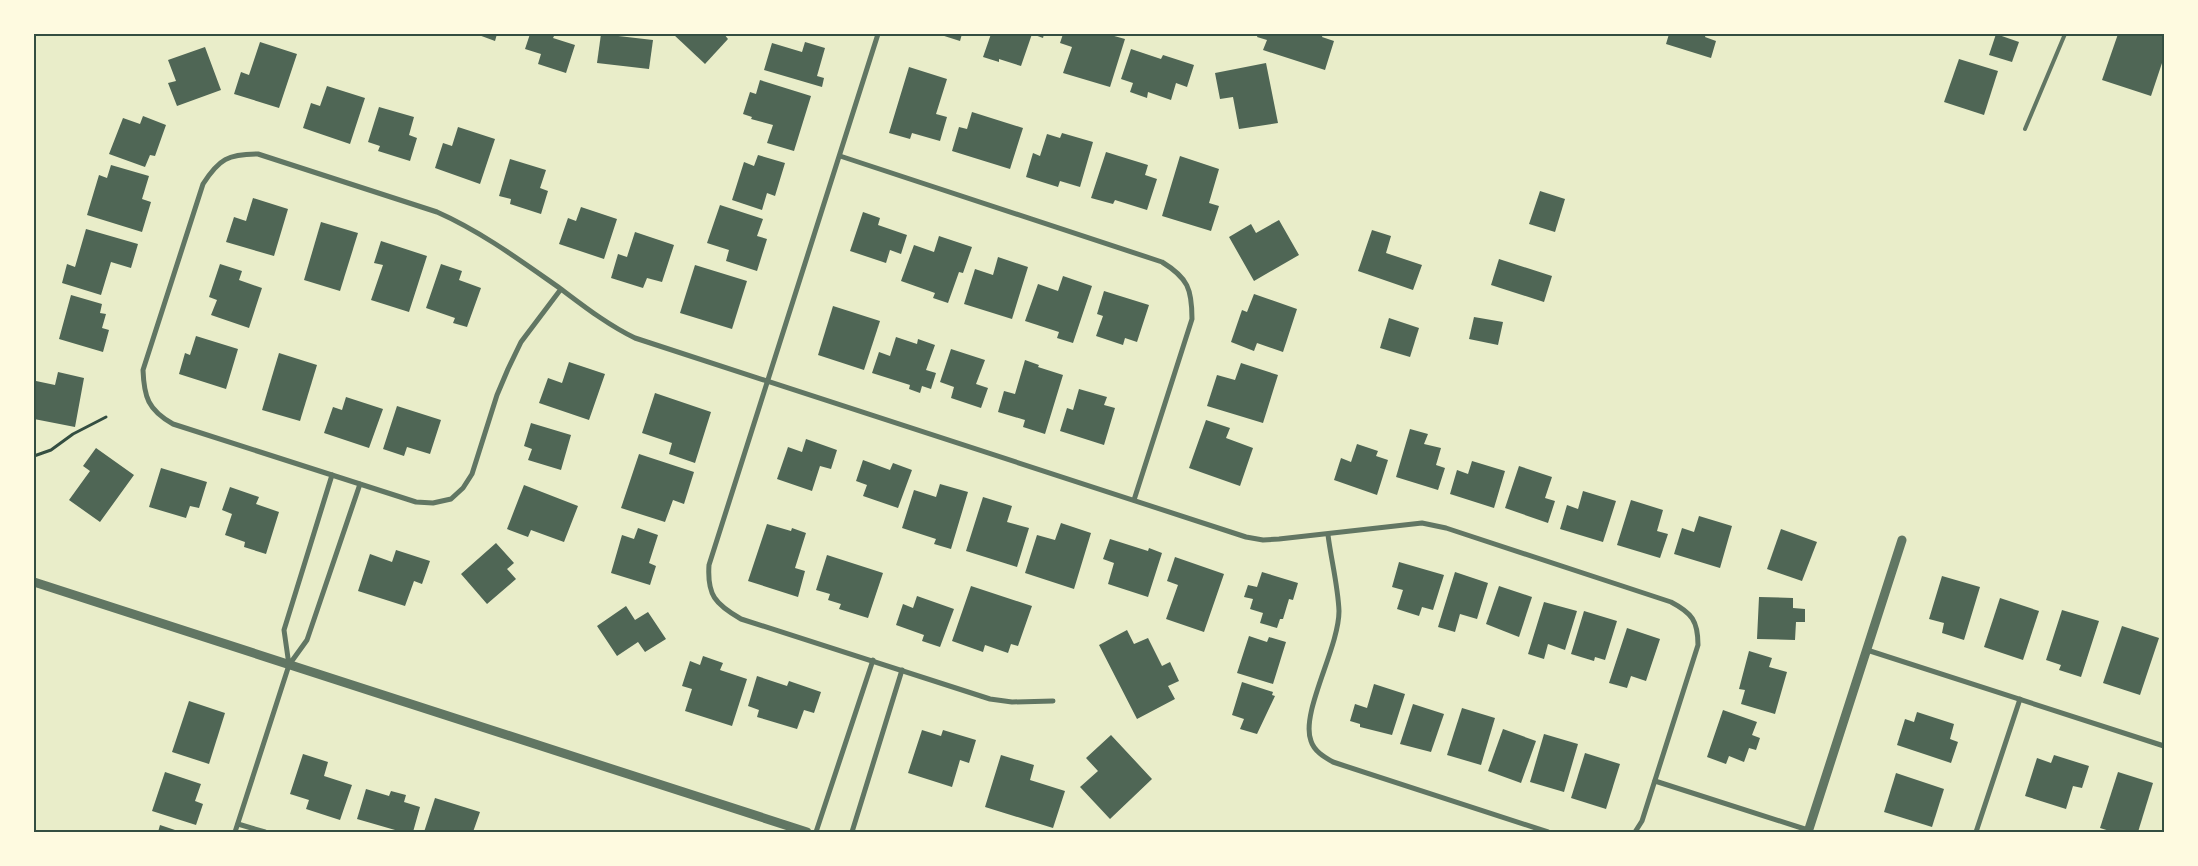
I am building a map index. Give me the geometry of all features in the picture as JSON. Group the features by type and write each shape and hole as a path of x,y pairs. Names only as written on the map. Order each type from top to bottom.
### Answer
{"street":[{"path":"878,34 709,564 708,581 712,596 725,610 741,619 990,699 1012,702 1053,701"},
{"path":"561,289 521,342 497,395 472,474 463,488 451,499 432,503 416,502 173,424 158,416 149,403 144,388 143,370 203,184 213,168 225,158 242,154 258,154 437,212 484,236 561,289 616,329 635,338 1246,537 1263,540 1328,535 1422,523 1446,528 1670,602 1682,608 1692,617 1698,630 1698,646 1642,821 1636,832"},
{"path":"840,156 1162,262 1178,272 1190,288 1192,319 1134,500"},
{"path":"289,665 284,630 332,475"},
{"path":"235,832 289,665 307,640 360,484"},
{"path":"1328,535 1339,611 1336,638 1310,713 1308,727 1311,742 1321,754 1333,762 1548,832"},
{"path":"1655,781 1808,831 1902,540"},
{"path":"34,582 807,832"},
{"path":"1867,650 2164,746"},
{"path":"816,832 872,660"},
{"path":"852,832 902,670"},
{"path":"1976,832 2020,699"},
{"path":"238,824 265,832"}],"lane":[{"path":"2025,129 2065,34"}],"path":[{"path":"34,456 51,450 73,434 106,418"}],"building":[{"path":"476,34 497,34 495,41"},
{"path":"530,34 555,34 553,38 575,45 566,73 538,64 541,54 525,49"},
{"path":"601,34 653,40 649,69 597,63"},
{"path":"673,34 724,34 728,39 705,64"},
{"path":"938,34 962,34 960,41"},
{"path":"991,34 1032,34 1021,66 999,59 999,62 983,57"},
{"path":"1032,34 1044,34 1043,38"},
{"path":"1063,34 1107,34 1125,39 1110,87 1063,73 1072,47 1060,43"},
{"path":"1258,34 1323,34 1322,37 1334,41 1325,70 1263,50 1267,40 1257,37"},
{"path":"1669,34 1706,34 1705,37 1716,41 1711,58 1666,44"},
{"path":"1996,34 2019,42 2012,62 1989,55"},
{"path":"2118,34 2164,34 2164,57 2151,96 2102,80"},
{"path":"260,42 297,54 279,108 234,94 241,72 249,75"},
{"path":"805,42 825,48 817,76 824,78 822,87 764,70 772,43 802,52"},
{"path":"205,47 221,90 177,106 168,83 176,81 168,60"},
{"path":"1131,49 1161,59 1163,55 1194,65 1187,87 1176,83 1171,100 1148,92 1147,98 1130,92 1133,83 1121,79"},
{"path":"1959,59 1998,71 1984,115 1944,102"},
{"path":"1266,63 1278,123 1239,129 1233,97 1220,99 1215,73"},
{"path":"909,67 947,79 936,114 947,117 940,141 912,133 910,139 889,133"},
{"path":"760,80 811,96 794,151 767,143 773,125 751,119 752,117 743,114 750,92 756,94"},
{"path":"327,86 365,98 350,144 303,128 311,103 320,106"},
{"path":"379,107 414,117 409,135 417,138 410,161 378,151 380,146 368,142"},
{"path":"972,112 1023,128 1010,169 952,151 959,127 967,129"},
{"path":"143,116 166,125 155,156 150,155 145,167 109,154 123,118 140,124"},
{"path":"458,127 495,139 480,184 435,168 443,143 452,146"},
{"path":"1062,133 1093,142 1080,187 1060,181 1058,187 1026,177 1033,153 1040,156 1047,134 1060,138"},
{"path":"1106,152 1148,165 1145,175 1157,179 1147,210 1115,200 1113,204 1091,198"},
{"path":"758,155 785,163 775,196 767,193 762,210 732,200 744,162 754,166"},
{"path":"1180,156 1219,169 1209,203 1219,206 1211,231 1162,216"},
{"path":"510,159 546,170 540,188 548,191 541,214 510,204 511,199 499,196"},
{"path":"111,165 149,176 142,199 151,202 142,232 87,215 99,175 107,178"},
{"path":"1540,191 1565,199 1555,232 1529,224"},
{"path":"253,198 288,209 274,256 226,242 234,217 246,221"},
{"path":"720,205 763,219 757,236 767,239 757,271 726,261 729,250 707,243"},
{"path":"581,207 617,219 604,259 559,244 568,218 576,221"},
{"path":"863,212 880,218 878,225 907,235 901,254 890,250 886,263 850,251"},
{"path":"1279,220 1299,255 1254,281 1229,237 1251,224 1256,233"},
{"path":"321,222 358,233 340,291 304,280"},
{"path":"86,229 138,244 131,268 111,262 101,295 62,283 67,264 75,267"},
{"path":"1372,230 1391,236 1386,253 1422,265 1413,290 1358,271"},
{"path":"635,232 674,245 662,282 647,278 643,288 611,278 618,254 627,257"},
{"path":"939,236 972,247 963,273 959,272 948,303 933,298 935,293 901,281 914,245 934,252"},
{"path":"381,241 427,256 409,312 371,300 383,265 374,263"},
{"path":"998,257 1028,267 1012,319 964,304 975,269 993,275"},
{"path":"1499,259 1552,276 1544,302 1491,285"},
{"path":"220,264 242,271 239,280 262,288 249,328 211,315 217,300 209,297"},
{"path":"441,264 462,271 459,280 481,288 467,327 453,323 455,318 426,308"},
{"path":"695,265 747,281 732,329 680,313"},
{"path":"1063,276 1092,286 1073,343 1057,338 1059,332 1025,321 1038,284 1058,291"},
{"path":"1104,291 1149,305 1137,342 1125,338 1123,345 1096,336 1103,316 1097,314"},
{"path":"1254,294 1297,309 1283,352 1257,343 1254,351 1231,342 1242,310 1247,312"},
{"path":"71,295 102,304 100,313 106,314 102,328 109,330 103,352 59,339"},
{"path":"833,306 880,321 864,370 818,355"},
{"path":"1474,317 1503,322 1498,345 1469,339"},
{"path":"1389,318 1419,328 1410,357 1380,348"},
{"path":"196,336 238,349 226,389 179,374 185,353 190,355"},
{"path":"896,337 917,344 918,339 935,345 926,370 936,373 931,389 922,386 920,393 909,389 910,385 872,373 879,352 890,356"},
{"path":"951,349 985,360 976,384 988,388 981,408 951,398 954,387 940,382"},
{"path":"279,353 317,365 300,421 262,410"},
{"path":"1025,360 1039,365 1038,367 1063,375 1045,434 1023,427 1025,420 998,412 1004,391 1015,394"},
{"path":"569,362 605,374 589,420 539,403 548,378 562,383"},
{"path":"1241,363 1278,375 1263,423 1207,406 1217,375 1235,380"},
{"path":"58,372 84,378 75,427 34,419 36,381 55,385"},
{"path":"1079,389 1107,397 1104,405 1115,408 1104,445 1060,431 1067,408 1073,410"},
{"path":"655,393 711,412 695,463 669,454 672,443 642,433"},
{"path":"346,397 383,409 369,448 324,433 333,407 342,410"},
{"path":"397,406 441,420 430,454 407,447 404,456 383,449"},
{"path":"1206,420 1230,428 1226,438 1253,448 1240,486 1189,468"},
{"path":"531,423 571,435 561,470 528,460 532,449 524,446"},
{"path":"1410,429 1428,434 1424,444 1441,448 1436,465 1445,468 1438,490 1396,477"},
{"path":"806,439 837,450 831,469 820,466 812,491 777,479 788,447 802,452"},
{"path":"1357,444 1378,451 1376,456 1388,460 1377,495 1334,480 1341,458 1351,462"},
{"path":"96,448 134,475 100,522 69,500 90,471 83,466"},
{"path":"639,454 694,472 684,504 673,500 665,522 621,508"},
{"path":"863,460 890,470 893,463 912,470 898,508 863,496 867,485 856,481"},
{"path":"1472,461 1505,471 1494,508 1450,494 1457,470 1468,474"},
{"path":"1519,466 1552,477 1545,498 1555,501 1548,523 1505,508"},
{"path":"161,468 207,482 199,508 190,506 186,518 149,507"},
{"path":"940,484 968,492 951,549 934,544 936,539 902,528 914,490 936,497"},
{"path":"524,485 578,506 564,542 531,530 528,537 507,529"},
{"path":"230,487 259,497 256,504 279,512 266,554 244,547 245,542 225,535 232,514 222,510"},
{"path":"1583,491 1616,501 1603,542 1560,529 1567,505 1578,509"},
{"path":"983,497 1012,506 1007,522 1029,528 1017,567 966,551"},
{"path":"1631,500 1663,510 1657,531 1668,534 1660,558 1617,545"},
{"path":"1699,516 1732,526 1720,568 1674,554 1682,528 1694,532"},
{"path":"1061,523 1091,533 1074,589 1025,573 1037,535 1055,540"},
{"path":"767,524 791,531 792,528 806,533 795,568 805,571 798,597 748,581"},
{"path":"638,528 658,535 649,563 656,566 650,585 611,573 622,535 634,539"},
{"path":"1781,529 1817,542 1802,581 1767,569"},
{"path":"1110,539 1148,551 1149,548 1162,553 1148,597 1108,584 1114,563 1103,559"},
{"path":"496,543 514,563 507,569 516,579 487,604 461,574"},
{"path":"396,550 430,561 422,584 414,581 405,606 358,591 370,554 392,562"},
{"path":"827,555 883,573 868,618 839,609 841,604 828,600 830,594 816,590"},
{"path":"1175,557 1224,574 1204,632 1166,619 1178,585 1167,581"},
{"path":"1399,562 1444,575 1433,610 1422,607 1419,616 1397,609 1403,590 1392,587"},
{"path":"1262,572 1298,583 1293,600 1289,599 1283,619 1280,619 1277,628 1260,623 1263,613 1250,609 1253,599 1244,597 1248,585 1257,587"},
{"path":"1455,572 1488,583 1477,619 1460,614 1455,632 1438,627"},
{"path":"1942,576 1980,587 1964,640 1942,633 1944,623 1929,619"},
{"path":"971,586 1032,606 1018,646 1011,644 1008,653 985,645 983,652 952,641"},
{"path":"1499,586 1532,597 1519,637 1486,624"},
{"path":"917,596 954,609 940,647 922,641 924,635 896,625 903,604 913,608"},
{"path":"1759,597 1793,598 1793,608 1805,609 1805,622 1796,622 1795,640 1757,639"},
{"path":"2000,598 2039,611 2023,660 1984,647"},
{"path":"1544,602 1577,611 1565,650 1548,644 1544,659 1528,654"},
{"path":"626,606 635,620 648,612 666,639 645,652 638,642 617,656 597,626"},
{"path":"2062,610 2099,621 2081,677 2059,670 2061,665 2046,660"},
{"path":"1584,611 1617,621 1605,660 1595,657 1594,661 1571,654"},
{"path":"2122,626 2159,638 2140,695 2103,683"},
{"path":"1627,628 1660,639 1646,681 1631,676 1627,688 1609,683"},
{"path":"1127,630 1134,644 1148,638 1162,666 1170,662 1179,681 1168,686 1175,699 1137,719 1099,645"},
{"path":"1249,636 1267,642 1269,637 1286,642 1273,684 1237,673"},
{"path":"1749,651 1772,658 1769,667 1787,672 1775,714 1741,704 1745,690 1739,689"},
{"path":"703,656 723,663 720,670 747,679 732,726 685,711 692,689 682,686 690,661 700,665"},
{"path":"757,676 787,686 789,681 821,692 814,713 804,710 797,729 757,717 759,710 748,706"},
{"path":"1242,682 1273,692 1272,695 1275,696 1257,734 1240,729 1244,719 1232,715"},
{"path":"1374,684 1405,694 1392,735 1360,727 1360,724 1350,721 1355,704 1367,708"},
{"path":"189,701 225,713 209,764 172,752"},
{"path":"1413,704 1444,714 1431,752 1400,744"},
{"path":"1462,708 1495,718 1481,765 1447,755"},
{"path":"1723,710 1757,722 1752,735 1760,738 1756,750 1749,748 1744,762 1729,756 1726,764 1707,757"},
{"path":"1917,712 1954,724 1950,739 1958,742 1951,763 1897,745 1905,719 1914,722"},
{"path":"1503,729 1536,741 1521,783 1488,771"},
{"path":"922,730 941,736 943,730 976,740 969,763 960,760 952,787 908,773"},
{"path":"1544,734 1578,744 1564,792 1530,782"},
{"path":"1111,735 1152,779 1110,819 1080,787 1098,771 1086,758"},
{"path":"1585,753 1620,764 1606,809 1571,798"},
{"path":"303,754 328,762 324,776 352,785 340,820 306,809 309,800 290,794"},
{"path":"1001,755 1034,765 1030,780 1065,791 1053,828 985,807"},
{"path":"2054,755 2089,766 2082,788 2073,786 2066,809 2025,796 2037,758 2051,763"},
{"path":"165,772 201,784 195,801 203,804 196,825 152,811"},
{"path":"2118,772 2153,783 2138,832 2113,832 2100,828"},
{"path":"1896,773 1944,789 1932,827 1884,812"},
{"path":"366,789 389,796 391,791 406,795 404,802 420,807 413,832 402,832 357,819"},
{"path":"435,798 480,812 473,832 424,832"},
{"path":"160,825 181,832 158,832"}]}
